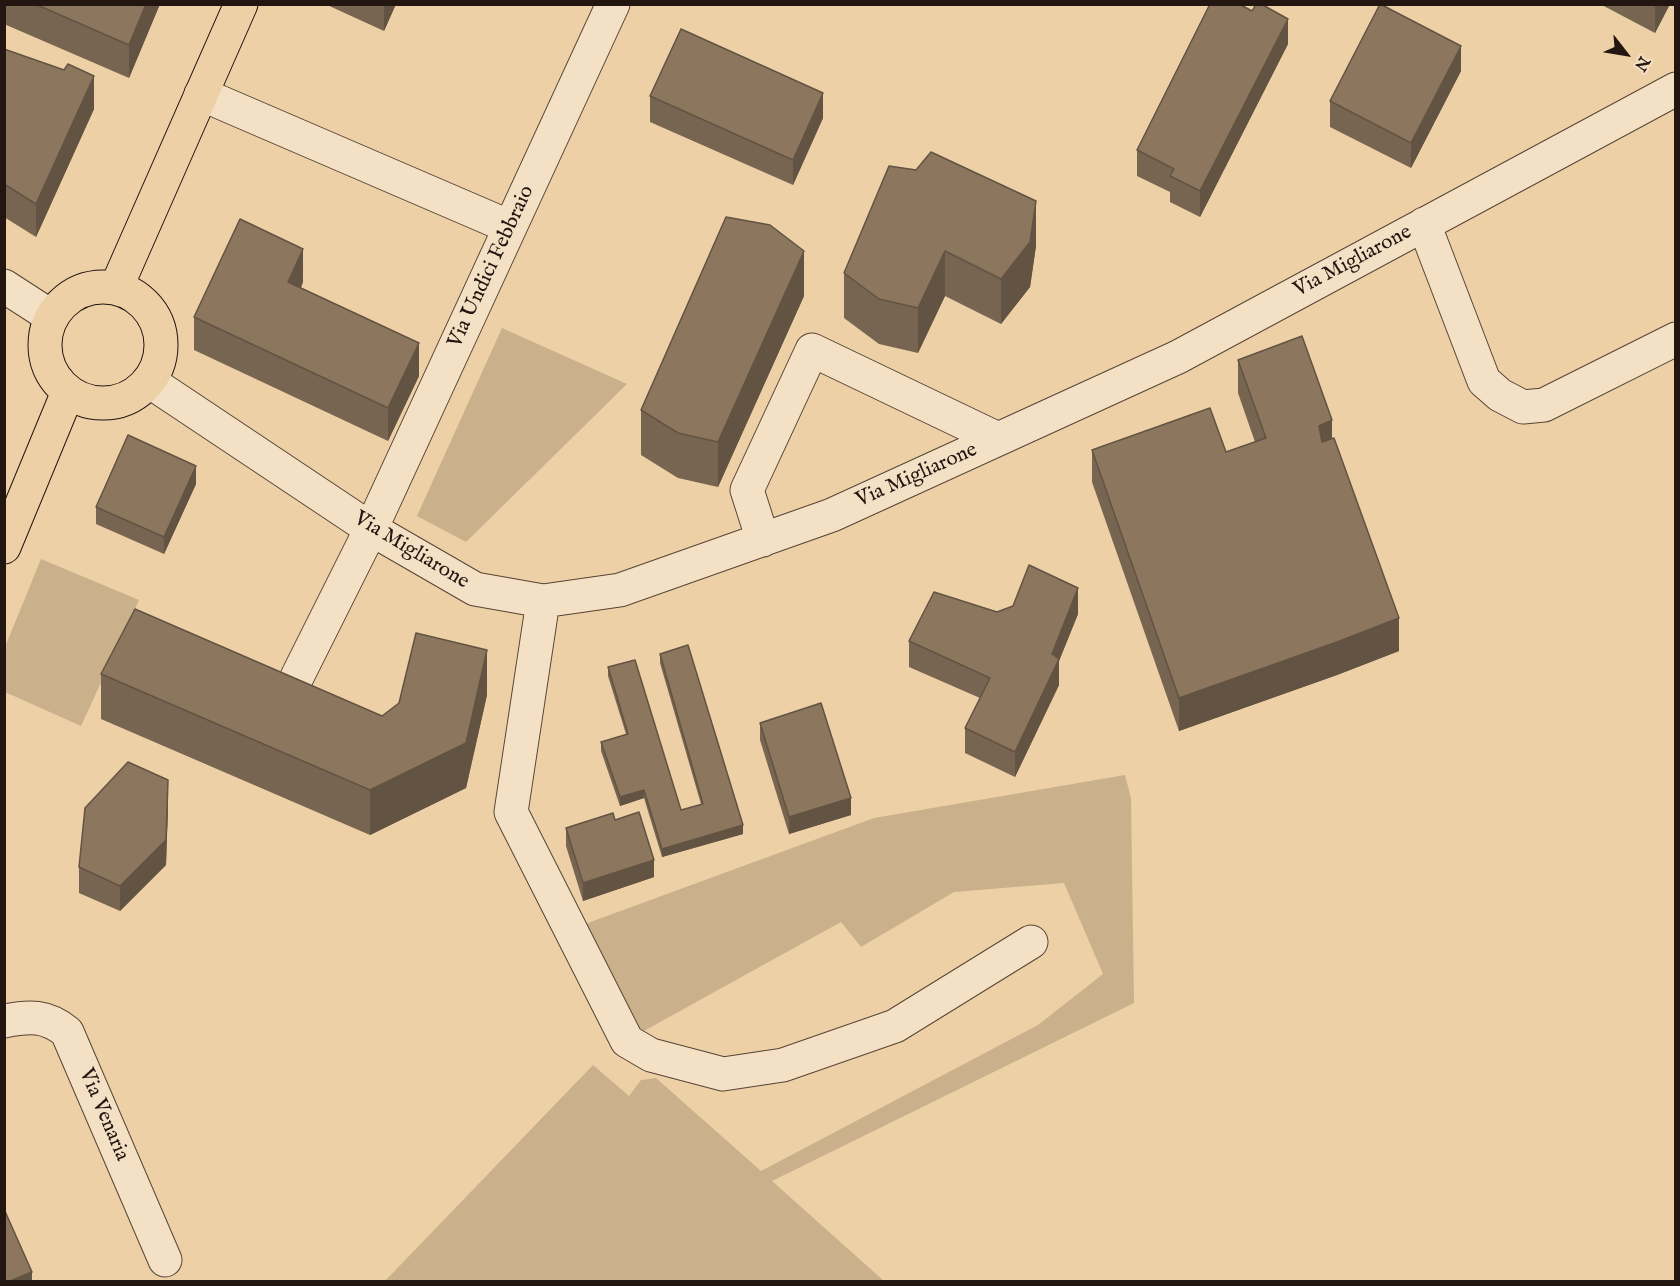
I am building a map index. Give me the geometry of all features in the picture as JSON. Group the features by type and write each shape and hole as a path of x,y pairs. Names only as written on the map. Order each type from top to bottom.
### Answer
{"main road":[{"path":"116,288 241,4"},
{"path":"97,287 116,288 134,295 148,308 158,325 162,345 159,364 149,381 136,393 119,401 102,403 84,400 68,392 57,380 49,366 46,333 52,317 63,302 79,292 97,287"},
{"path":"4,547 68,392"}],"street":[{"name":"Via Undici Febbraio","path":"297,677 371,529 613,4"},
{"name":"Via Migliarone","path":"149,381 371,529 475,589 543,601 620,590 832,514 1178,357 1676,89"},
{"path":"201,94 510,227"},
{"path":"1424,224 1484,381 1500,395 1523,407 1544,405 1676,339"},
{"path":"4,286 52,317"},
{"path":"763,540 747,490 812,350 998,439"},
{"path":"543,601 511,812 627,1041 651,1055 723,1074 783,1065 895,1026 1031,942"},
{"name":"Via Venaria","path":"4,1022 24,1017 44,1019 54,1022 67,1032 165,1260"}],"shaded area":[{"path":"502,328 627,384 466,542 417,516"},
{"path":"41,559 139,600 81,726 5,692 5,647"},
{"path":"1125,775 1131,798 1134,1003 772,1181 884,1281 384,1282 593,1065 629,1096 641,1080 656,1078 761,1171 1038,1025 1103,974 1064,883 954,892 861,947 841,922 642,1032 585,924 874,818"}],"building":[{"path":"35,4 146,4 129,45"},
{"path":"1210,4 1239,4 1252,11 1256,4 1261,4 1288,19 1200,191 1170,176 1174,169 1137,150"},
{"path":"1380,4 1461,46 1411,143 1330,101"},
{"path":"681,29 823,93 793,160 650,96"},
{"path":"4,49 64,70 68,64 94,76 36,204 4,184"},
{"path":"931,152 1036,201 1030,242 1001,279 945,251 918,308 879,299 844,273 889,166 916,170"},
{"path":"726,217 770,225 804,251 718,442 678,433 641,410"},
{"path":"240,219 303,249 288,282 419,343 388,408 194,317"},
{"path":"1302,336 1332,420 1319,426 1322,442 1334,438 1399,618 1179,698 1092,450 1210,408 1226,452 1266,438 1238,360"},
{"path":"128,435 196,466 164,537 96,507"},
{"path":"1029,565 1078,588 1052,654 1059,659 1015,752 965,728 990,678 909,641 934,592 997,612 1013,606"},
{"path":"135,609 382,716 399,703 416,633 487,650 466,743 370,790 101,674"},
{"path":"688,645 743,825 662,849 644,790 620,797 601,742 628,734 608,667 635,660 681,810 703,804 660,654"},
{"path":"821,703 851,798 789,817 760,723"},
{"path":"128,762 168,780 166,840 120,886 79,867 85,808"},
{"path":"639,812 654,860 583,883 566,828 613,813 615,820"},
{"path":"4,1209 32,1272 10,1281 4,1281"}]}
